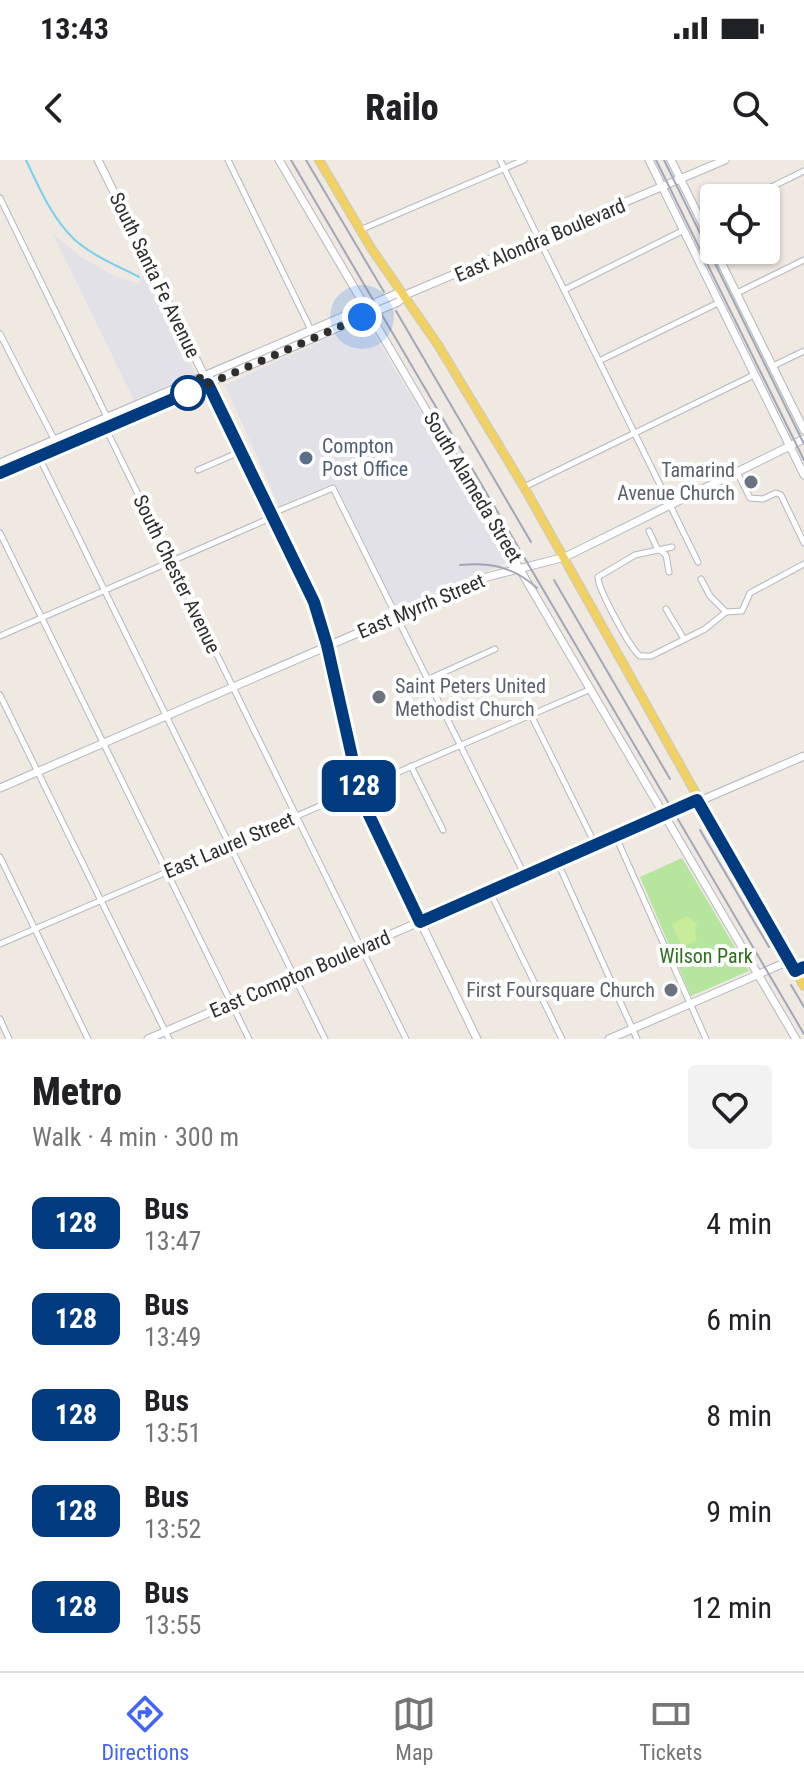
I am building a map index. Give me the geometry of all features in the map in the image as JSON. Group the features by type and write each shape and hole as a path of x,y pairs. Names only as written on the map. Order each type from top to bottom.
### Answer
{"main road":[{"name":"South Santa Fe Avenue","path":"98,160 306,584 327,645 359,788 369,815 477,1039"},
{"name":"South Alameda Street","path":"279,160 796,1039"},
{"path":"649,160 755,374 796,443 804,475"},
{"path":"671,160 678,180 700,219"},
{"name":"East Alondra Boulevard","path":"1,468 368,310 396,294 405,295 725,160"},
{"path":"323,161 360,230 438,345 565,557 697,800 789,961 799,969 804,986"},
{"path":"722,264 804,430"},
{"name":"East Alondra Boulevard","path":"206,380 311,330 368,310"},
{"name":"East Alondra Boulevard","path":"36,452 54,439 108,421"},
{"name":"East Myrrh Street","path":"0,788 487,577 565,557 796,443"},
{"name":"East Compton Boulevard","path":"148,1039 167,1035 294,975 804,756"},
{"path":"609,1039 789,961"}],"street":[{"path":"228,160 311,330"},
{"path":"500,160 698,562"},
{"path":"360,230 524,160"},
{"path":"778,184 804,171"},
{"name":"South Chester Avenue","path":"0,198 108,421 107,431 406,1039"},
{"path":"564,290 684,230"},
{"path":"737,293 804,260"},
{"path":"599,361 720,302"},
{"path":"0,334 54,439"},
{"path":"773,366 804,351"},
{"path":"524,487 755,374"},
{"path":"198,470 242,451"},
{"path":"36,452 325,1039"},
{"path":"737,472 750,498 763,499 776,493 781,495 804,543"},
{"path":"0,636 333,488 525,876"},
{"path":"649,531 660,551 666,555 669,572"},
{"path":"0,533 249,1039"},
{"path":"672,547 643,553 598,577 598,583 629,643 640,656 651,656 712,625 726,612 742,611 750,593 804,564"},
{"path":"701,579 710,596 726,612"},
{"path":"666,609 684,639"},
{"path":"429,679 495,649"},
{"name":"East Laurel Street","path":"0,944 591,689"},
{"path":"0,695 167,1035"},
{"path":"531,715 596,846"},
{"path":"411,766 443,830"},
{"path":"616,837 706,1039"},
{"path":"0,857 88,1039"},
{"path":"558,863 637,1039"},
{"path":"490,892 562,1039"},
{"path":"0,1019 9,1039"}],"shaded area":[{"path":"53,234 81,257 114,276 139,284 143,272 196,375 134,400"},
{"path":"366,321 510,561 397,611 337,487 329,485 279,506 225,385"}],"green space":[{"name":"Wilson Park","path":"682,858 749,971 691,996 640,877"},
{"path":"687,916 697,924 697,940 682,947 672,924"}],"waterway":[{"path":"26,160 47,202 67,232 90,251 139,277"}],"tram line":[{"path":"656,160 804,460"}],"railway":[{"path":"291,160 804,1034"},
{"path":"306,160 384,292"},
{"path":"664,160 804,444"},
{"path":"396,311 531,542"},
{"path":"460,565 481,564 501,568 519,575 537,588"},
{"path":"554,580 670,779"},
{"path":"700,830 769,947"},
{"path":"791,985 804,1007"}],"bus line":[{"name":"128","path":"0,473 208,384 314,602 327,645 359,788 420,922 697,800 795,971 804,967"}],"place":[{"name":"Compton Post Office","path":"306,458"},
{"name":"Tamarind Avenue Church","path":"751,482"},
{"name":"Saint Peters United Methodist Church","path":"379,697"},
{"name":"First Foursquare Church","path":"671,990"}],"route":[{"path":"188,393 182,386 204,376 208,384 362,317"}]}
